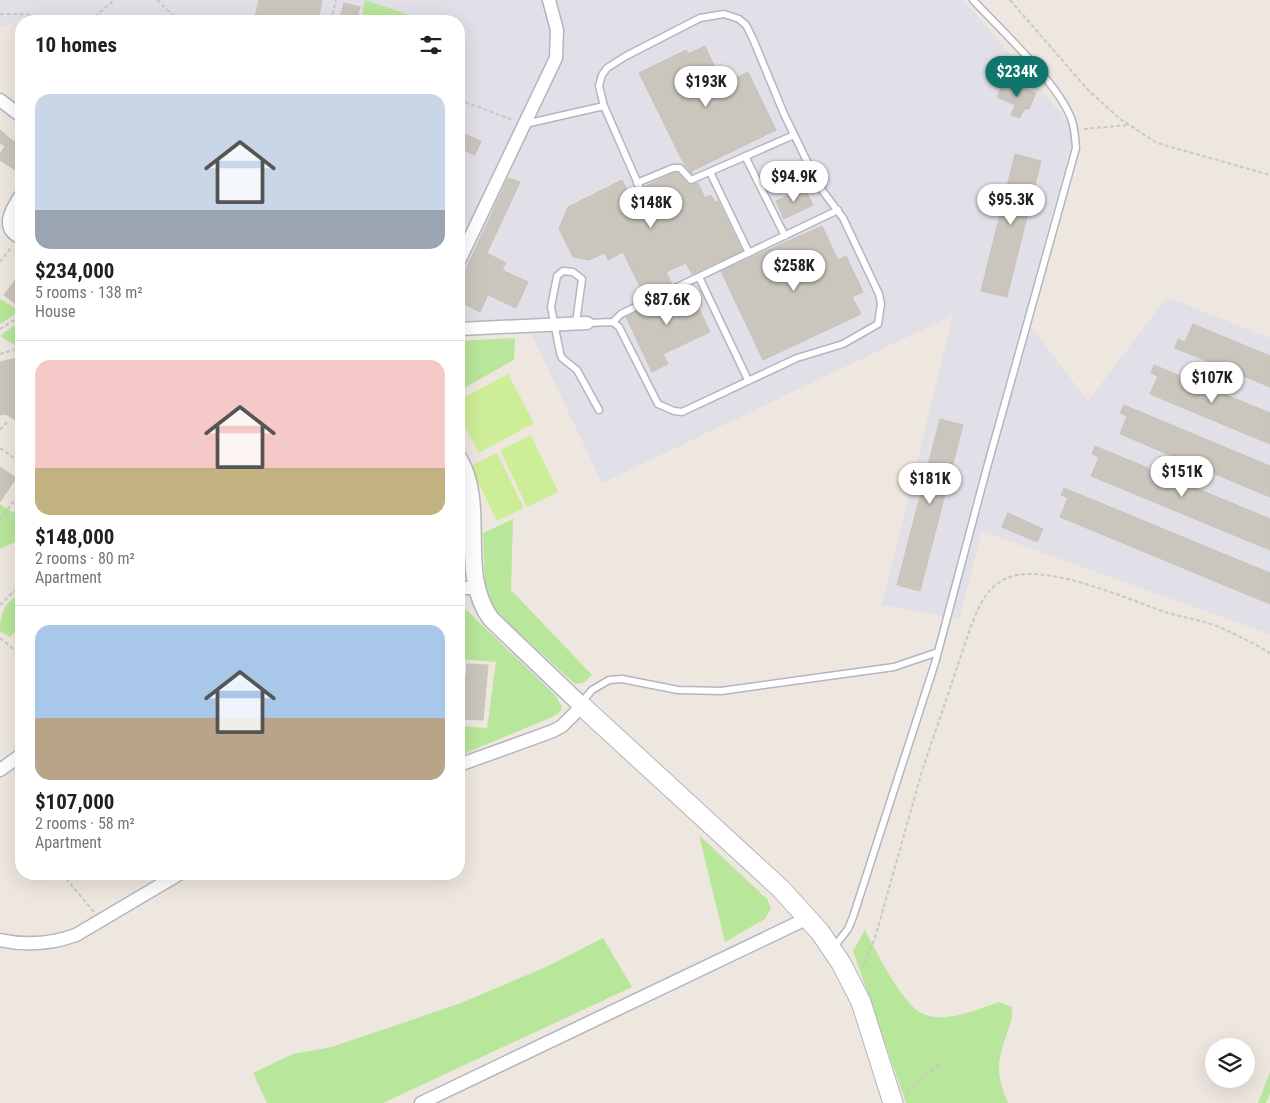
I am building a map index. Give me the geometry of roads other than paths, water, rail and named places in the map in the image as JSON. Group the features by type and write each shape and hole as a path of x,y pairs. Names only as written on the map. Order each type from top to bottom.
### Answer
{"main road":[{"path":"581,705 781,889 808,918 832,949 854,986 871,1030 893,1103"}],"street":[{"path":"465,248 556,58 557,30 549,0"},
{"path":"0,100 15,111"},
{"path":"15,204 7,222 10,230 15,234"},
{"path":"465,329 582,323"},
{"path":"465,476 469,487 477,588 480,602 490,619 581,705 562,726 553,731 465,763"},
{"path":"465,588 477,588"},
{"path":"0,770 15,759"},
{"path":"0,940 29,944 60,941 76,935 169,880"},
{"path":"421,1103 808,918"}],"lane":[{"path":"832,949 848,929 853,917 938,652 986,471 1065,194 1076,148 1075,130 1064,104 1048,82 973,0"},
{"path":"599,410 577,370 562,358 553,325 551,307 558,276 563,271 573,272 582,279 582,323 613,322 619,327 652,396 658,404 665,408 682,412 797,358 844,344 878,324 881,310 879,294 838,210 819,186 794,135 746,25 738,19 724,14 700,18 607,68 602,74 599,86 604,106 638,184 673,168 680,168 691,180 794,135"},
{"path":"524,125 604,106"},
{"path":"745,156 785,236"},
{"path":"710,172 749,253"},
{"path":"613,322 621,314 838,210"},
{"path":"699,277 748,380"},
{"path":"581,705 592,690 609,680 622,680 678,690 720,690 894,668 938,652"}]}
